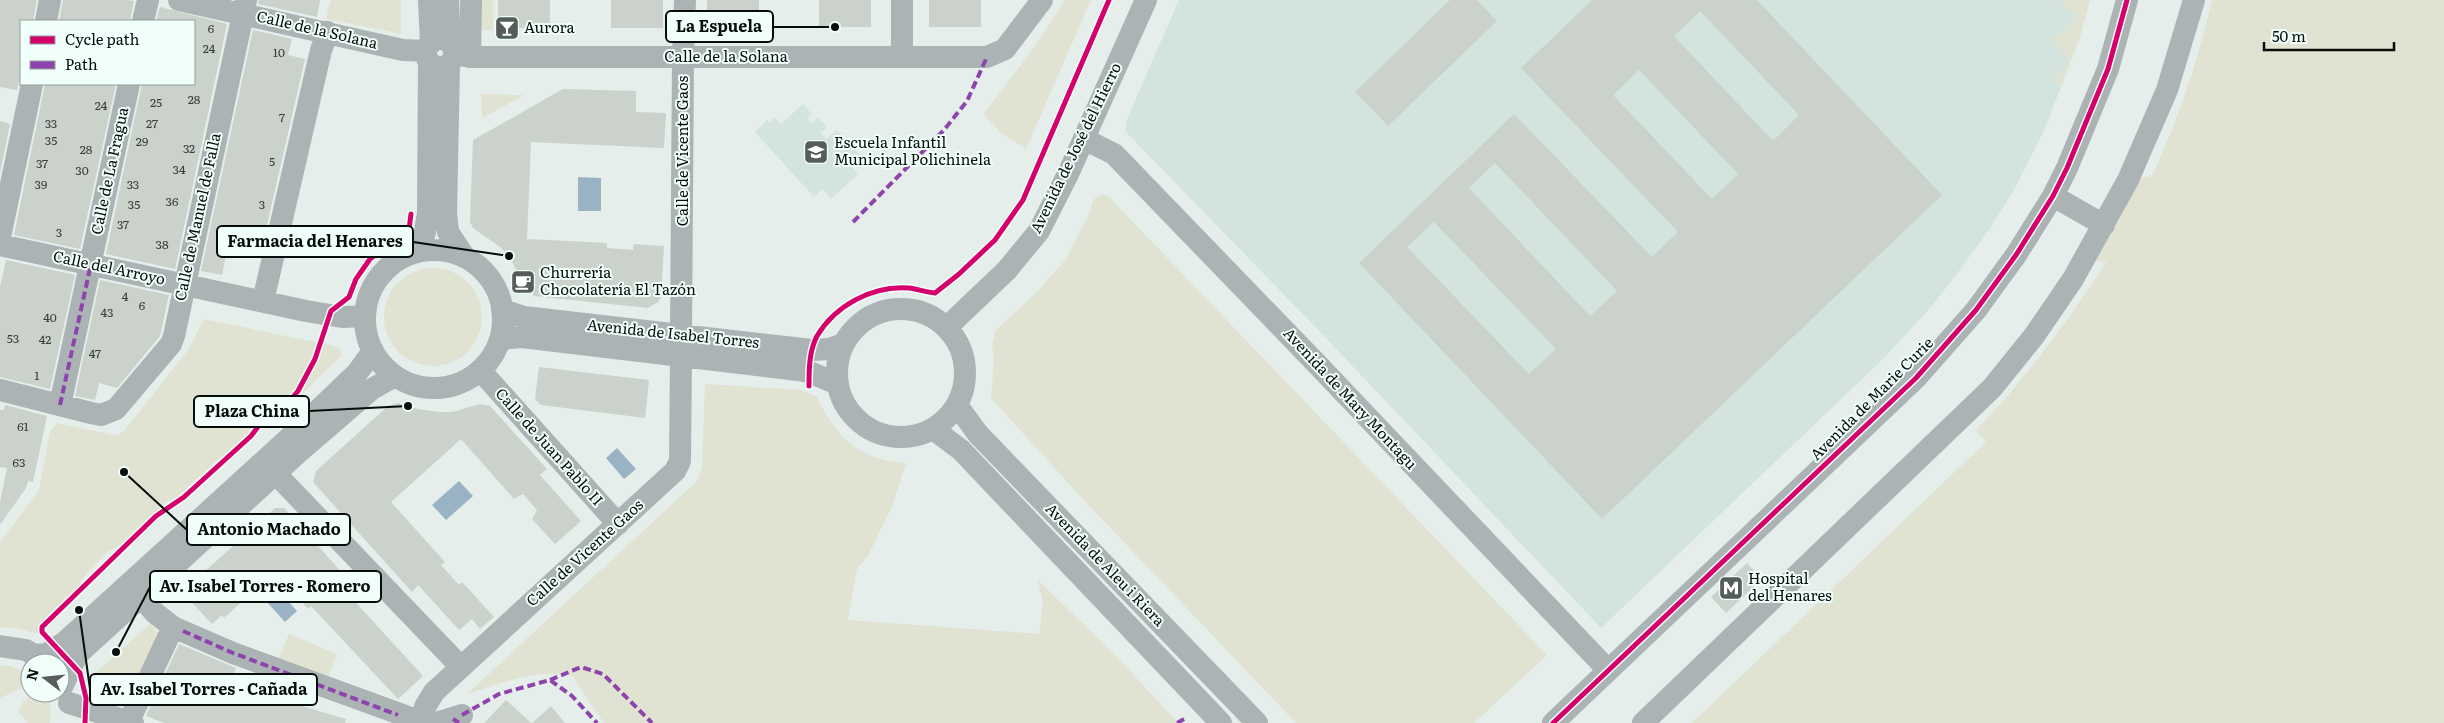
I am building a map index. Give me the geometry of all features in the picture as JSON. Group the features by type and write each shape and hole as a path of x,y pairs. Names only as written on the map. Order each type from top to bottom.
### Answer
{"street":[{"path":"46,20 50,0"},
{"path":"143,20 148,0"},
{"name":"Calle de la Solana","path":"179,0 244,7 328,32 403,50 444,53 683,57 987,57 1005,49 1042,0"},
{"path":"428,0 444,53 446,213 448,232 464,256 482,269 496,288 502,310 500,339 492,356 480,370 464,380 438,387 411,384 394,376 382,365 373,351 366,334 365,316 372,287 381,274 392,264 418,251 442,250 464,256"},
{"name":"Calle de Vicente Gaos","path":"421,722 425,708 434,692 460,666 675,471 680,460 683,57 686,0"},
{"path":"902,0 902,57"},
{"name":"Avenida de José del Hierro","path":"947,327 1007,270 1039,231 1084,139 1146,0"},
{"name":"Avenida de Marie Curie","path":"1554,723 1916,378 1976,310 2016,255 2053,196 2067,168 2108,69 2127,0"},
{"path":"1643,723 1992,388 2034,336 2073,279 2104,225 2149,135 2166,90 2194,0"},
{"path":"418,251 425,232 428,213 444,53 455,4"},
{"name":"Calle de Manuel de Falla","path":"60,404 91,413 110,413 116,409 171,344 244,7"},
{"path":"263,301 321,50 328,32"},
{"path":"0,237 32,85"},
{"name":"Calle de La Fragua","path":"60,404 129,85"},
{"name":"Avenida de Mary Montagu","path":"1084,139 1118,158 1608,670"},
{"path":"2053,196 2104,225"},
{"name":"Calle del Arroyo","path":"0,245 329,315 365,316"},
{"path":"903,308 927,313 947,327 956,338 965,364 966,378 957,405 942,423 933,429 909,437 891,436 875,432 850,412 844,404 838,384 838,364 844,344 850,334 868,317 891,309 903,308"},
{"name":"Avenida de Isabel Torres","path":"502,310 524,317 809,372 838,384"},
{"name":"Avenida de Isabel Torres","path":"500,339 522,337 681,346 812,350 829,349 844,344"},
{"path":"49,653 65,642 287,440 357,373 373,351"},
{"name":"Calle de Juan Pablo II","path":"480,370 618,524"},
{"path":"70,680 77,655 372,389 394,376"},
{"path":"0,390 60,404"},
{"name":"Avenida de Aleu i Riera","path":"957,405 978,434 1257,723"},
{"name":"Avenida de Aleu i Riera","path":"933,429 961,450 1222,723"},
{"path":"276,474 460,666"},
{"path":"142,598 173,627 233,654 421,722 436,723 458,719"},
{"path":"70,700 131,722 173,627"},
{"path":"0,646 16,647 28,653"}],"shaded area":[{"path":"1179,0 2090,0 2080,37 2044,131 2015,188 1989,230 1932,306 1882,360 1601,628 1323,335 1128,134 1125,129 1127,119"},
{"name":"Escuela Infantil Municipal Polichinela","path":"803,104 812,114 807,118 812,123 818,118 827,127 821,133 826,139 837,130 846,140 841,145 845,150 851,144 860,155 850,165 858,174 831,199 822,189 814,197 755,132 767,120 770,122 775,118 781,124"}],"green space":[{"path":"331,0 401,0 401,34 326,19"},
{"path":"480,0 493,0 493,30 482,30"},
{"path":"1065,0 1091,0 1026,149 1001,133 984,114 1036,45"},
{"path":"2059,0 2090,0 2080,37 2061,87 2053,79 2070,60 2052,41 2077,18"},
{"path":"2212,0 2444,0 2444,723 1692,723 1986,442 1976,430 2028,371 2089,288 2106,262 2095,261 2119,220 2139,178 2152,176 2187,90"},
{"path":"481,94 524,95 482,118"},
{"path":"1102,194 1109,197 1547,655 1474,723 1296,723 1080,496 991,398 994,361 992,345 996,330 1036,293 1066,259 1090,212 1093,200"},
{"path":"433,268 452,271 468,282 479,298 482,317 479,336 468,352 452,363 433,366 414,363 398,352 387,336 384,317 387,298 398,282 414,271"},
{"path":"204,319 334,346 340,350 342,355 306,390 219,459 177,497 167,501 131,538 106,553 81,580 79,587 42,621 39,634 0,627 0,542 39,490 50,432 57,423 117,436 124,431 188,350"},
{"path":"705,384 800,390 816,396 832,424 851,444 874,457 906,463 892,506 869,554 857,569 848,620 1039,634 1043,603 1038,580 1118,658 1178,723 604,723 572,676 559,674 533,675 519,678 467,694 697,481 702,467"},
{"path":"150,624 159,634 127,700 92,690 92,676"},
{"path":"289,634 337,654 328,678 279,658"},
{"path":"0,666 10,666 20,670 20,689 0,698"},
{"path":"22,703 50,703 50,723 28,723 18,712"}],"water":[{"path":"578,177 601,178 601,211 578,211"},
{"path":"617,448 636,469 624,479 606,458"},
{"path":"459,481 473,496 446,520 432,505"},
{"path":"278,590 297,611 285,622 266,601"}],"building":[{"path":"0,0 37,0 33,20 20,20 20,80 17,90 0,87"},
{"path":"63,0 134,1 130,20 59,20"},
{"path":"259,0 320,0 317,17 258,4"},
{"path":"498,0 550,0 550,28 498,28"},
{"path":"611,0 663,0 663,28 611,28"},
{"path":"707,0 759,0 759,27 707,26"},
{"path":"819,0 871,0 871,27 819,27"},
{"path":"929,0 981,0 981,27 929,27"},
{"path":"1450,0 1477,0 1497,21 1388,126 1355,92"},
{"path":"1592,0 1757,0 1942,195 1602,519 1359,263 1514,114 1652,257 1678,232 1521,68","holes":["1700,11 1799,115 1773,141 1674,36","1639,70 1738,174 1712,199 1613,95","1495,163 1617,291 1590,316 1469,188","1434,222 1556,349 1529,374 1407,247"]},
{"path":"160,7 227,24 175,269 106,254 142,85 195,85 195,20 156,20"},
{"path":"253,30 292,39 288,55 305,59 264,238 231,231 222,275 201,271"},
{"path":"45,85 116,85 80,249 14,235"},
{"path":"563,89 636,91 636,112 666,113 664,148 531,142 527,239 607,243 607,248 633,250 634,244 664,246 661,297 658,302 648,308 534,296 526,287 509,256 500,247 473,228 470,222 473,140"},
{"path":"0,121 10,124 0,173"},
{"path":"6,260 75,275 50,389 0,377 0,287"},
{"path":"100,280 169,295 160,336 117,388 99,383 95,400 75,396"},
{"path":"539,367 649,380 645,418 541,405 535,399"},
{"path":"398,403 418,409 439,412 452,412 480,404 490,406 547,469 540,475 581,521 555,544 532,519 537,510 523,494 514,499 461,439 391,502 445,562 441,565 459,585 462,582 494,617 480,629 472,619 459,630 418,585 412,592 313,482 316,471 388,406"},
{"path":"5,405 47,416 33,482 28,481 26,488 0,525 0,502 7,468 0,467 0,410 4,410"},
{"path":"275,508 284,508 345,576 338,583 423,676 398,699 311,606 308,609 275,572 225,617 221,616 212,624 182,592"},
{"path":"1747,563 1762,579 1726,613 1711,597"},
{"path":"179,644 236,668 230,684 259,698 295,704 346,719 345,723 164,723 146,716"},
{"path":"506,700 531,723 484,723"},
{"path":"551,706 565,723 532,723"}],"marked path":[{"path":"853,222 944,130 967,101 987,57"},
{"path":"60,405 91,264"},
{"path":"183,631 233,653 398,715"},
{"path":"550,680 581,667 603,674 652,723"},
{"path":"462,715 499,694 550,680 572,696 597,723"},
{"path":"1177,723 1186,718"},
{"path":"453,719 459,723"}],"cycle path":[{"path":"809,386 810,361 814,342 825,325 844,307 868,294 882,290 909,288 935,293 959,274 995,240 1023,200 1109,0"},
{"path":"1553,723 1916,378 1976,310 2016,255 2053,196 2067,168 2108,69 2127,0"},
{"path":"85,723 86,698 80,673 42,632 42,627 156,516 184,497 251,436 263,420 279,413 288,403 298,391 315,359 331,311 349,297 356,279 370,259 406,234 409,229 411,214"}],"place":[{"name":"La Espuela","path":"835,27"},
{"name":"Aurora","path":"507,28"},
{"name":"Escuela Infantil Municipal Polichinela","path":"816,152"},
{"name":"Farmacia del Henares","path":"509,256"},
{"name":"Churrería Chocolatería El Tazón","path":"523,282"},
{"name":"Plaza China","path":"408,406"},
{"name":"Antonio Machado","path":"124,472"},
{"name":"Hospital del Henares","path":"1731,588"},
{"name":"Av. Isabel Torres - Cañada","path":"79,610"},
{"name":"Av. Isabel Torres - Romero","path":"116,652"}]}
